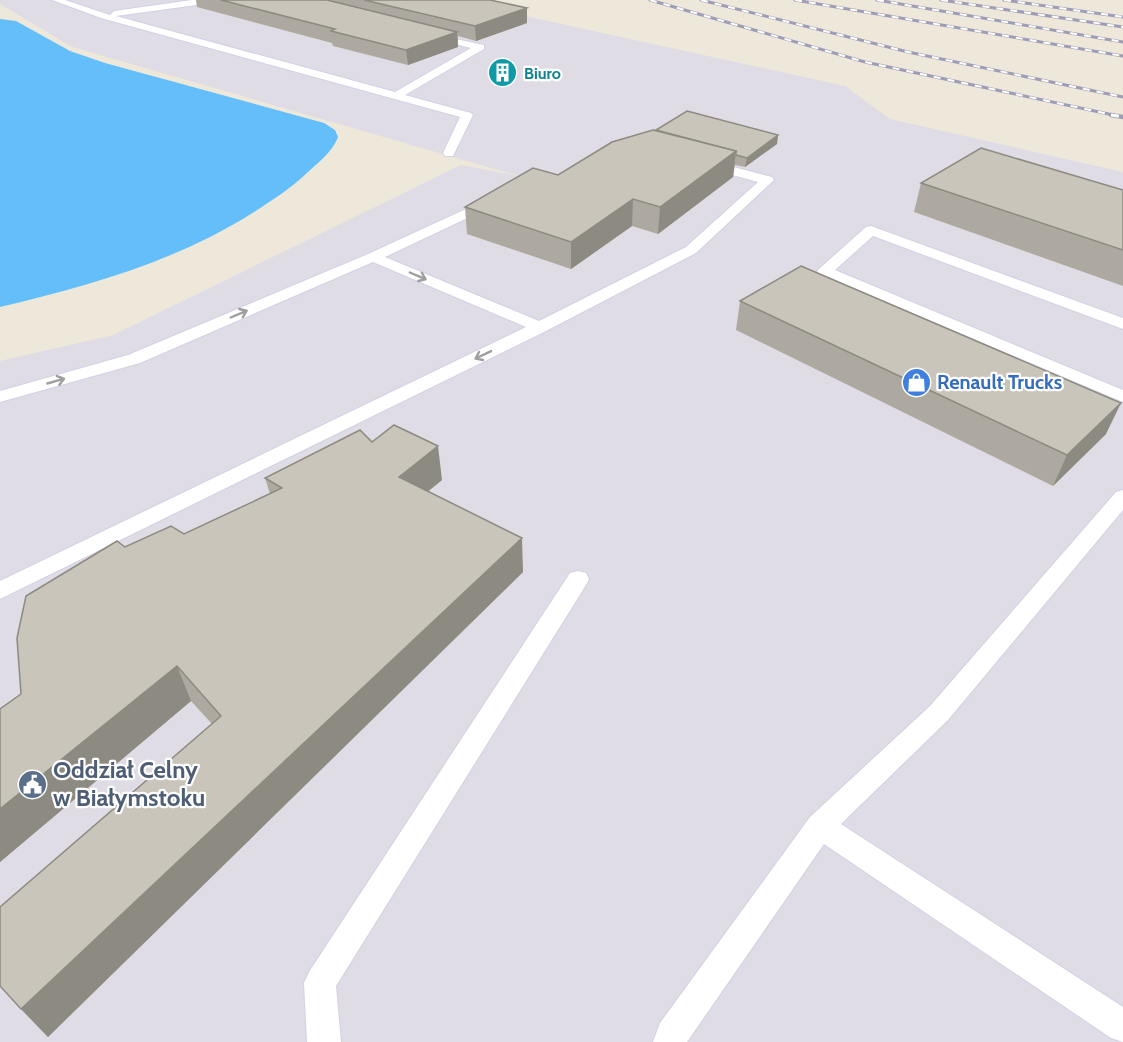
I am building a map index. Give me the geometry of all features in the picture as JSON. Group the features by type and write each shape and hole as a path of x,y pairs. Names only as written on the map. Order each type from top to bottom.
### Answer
{"lane":[{"path":"56,0 104,16 467,116 449,153"},
{"path":"104,16 211,0"},
{"path":"396,96 480,47 423,33"},
{"path":"0,591 540,327 691,250 767,180 693,160"},
{"path":"0,397 134,359 373,257 503,196"},
{"path":"1123,324 871,230 825,271 1123,397"},
{"path":"373,257 540,327"},
{"path":"670,1042 672,1035 820,826 939,713 1123,497"},
{"path":"324,1042 320,983 578,579"},
{"path":"820,826 1123,1026"}],"shaded area":[{"path":"0,0 452,0 845,86 890,119 1123,172 1123,1042 0,1042 0,361 113,335 461,165 519,176 72,47 0,4"}],"water":[{"path":"0,19 16,21 70,51 105,63 324,123 335,130 338,137 326,156 290,188 254,212 194,245 99,281 0,307"}],"building":[{"path":"221,0 327,0 457,32 406,50"},
{"path":"364,0 490,0 527,8 475,26"},
{"path":"687,111 778,135 747,158 736,155 736,151 656,130"},
{"path":"653,130 736,151 660,207 633,199 571,242 465,207 533,168 558,175 612,142"},
{"path":"981,148 1123,190 1123,250 921,183"},
{"path":"801,266 1121,403 1067,455 740,301"},
{"path":"394,425 438,446 399,477 522,538 21,1009 0,986 0,907 221,716 177,666 0,809 0,709 21,694 17,638 26,596 117,541 125,547 171,526 184,534 282,488 265,478 360,430 372,442"}],"railway":[{"path":"650,0 865,62 1118,116"},
{"path":"701,0 908,52 1123,97"},
{"path":"795,0 1123,56"},
{"path":"877,0 1123,42"},
{"path":"941,0 1123,27"},
{"path":"1004,0 1123,17"},
{"path":"1111,115 1123,117"}],"place":[{"name":"Biuro","path":"503,73"},
{"name":"Renault Trucks","path":"916,382"},
{"name":"Oddział Celny w Białymstoku","path":"32,784"}]}
